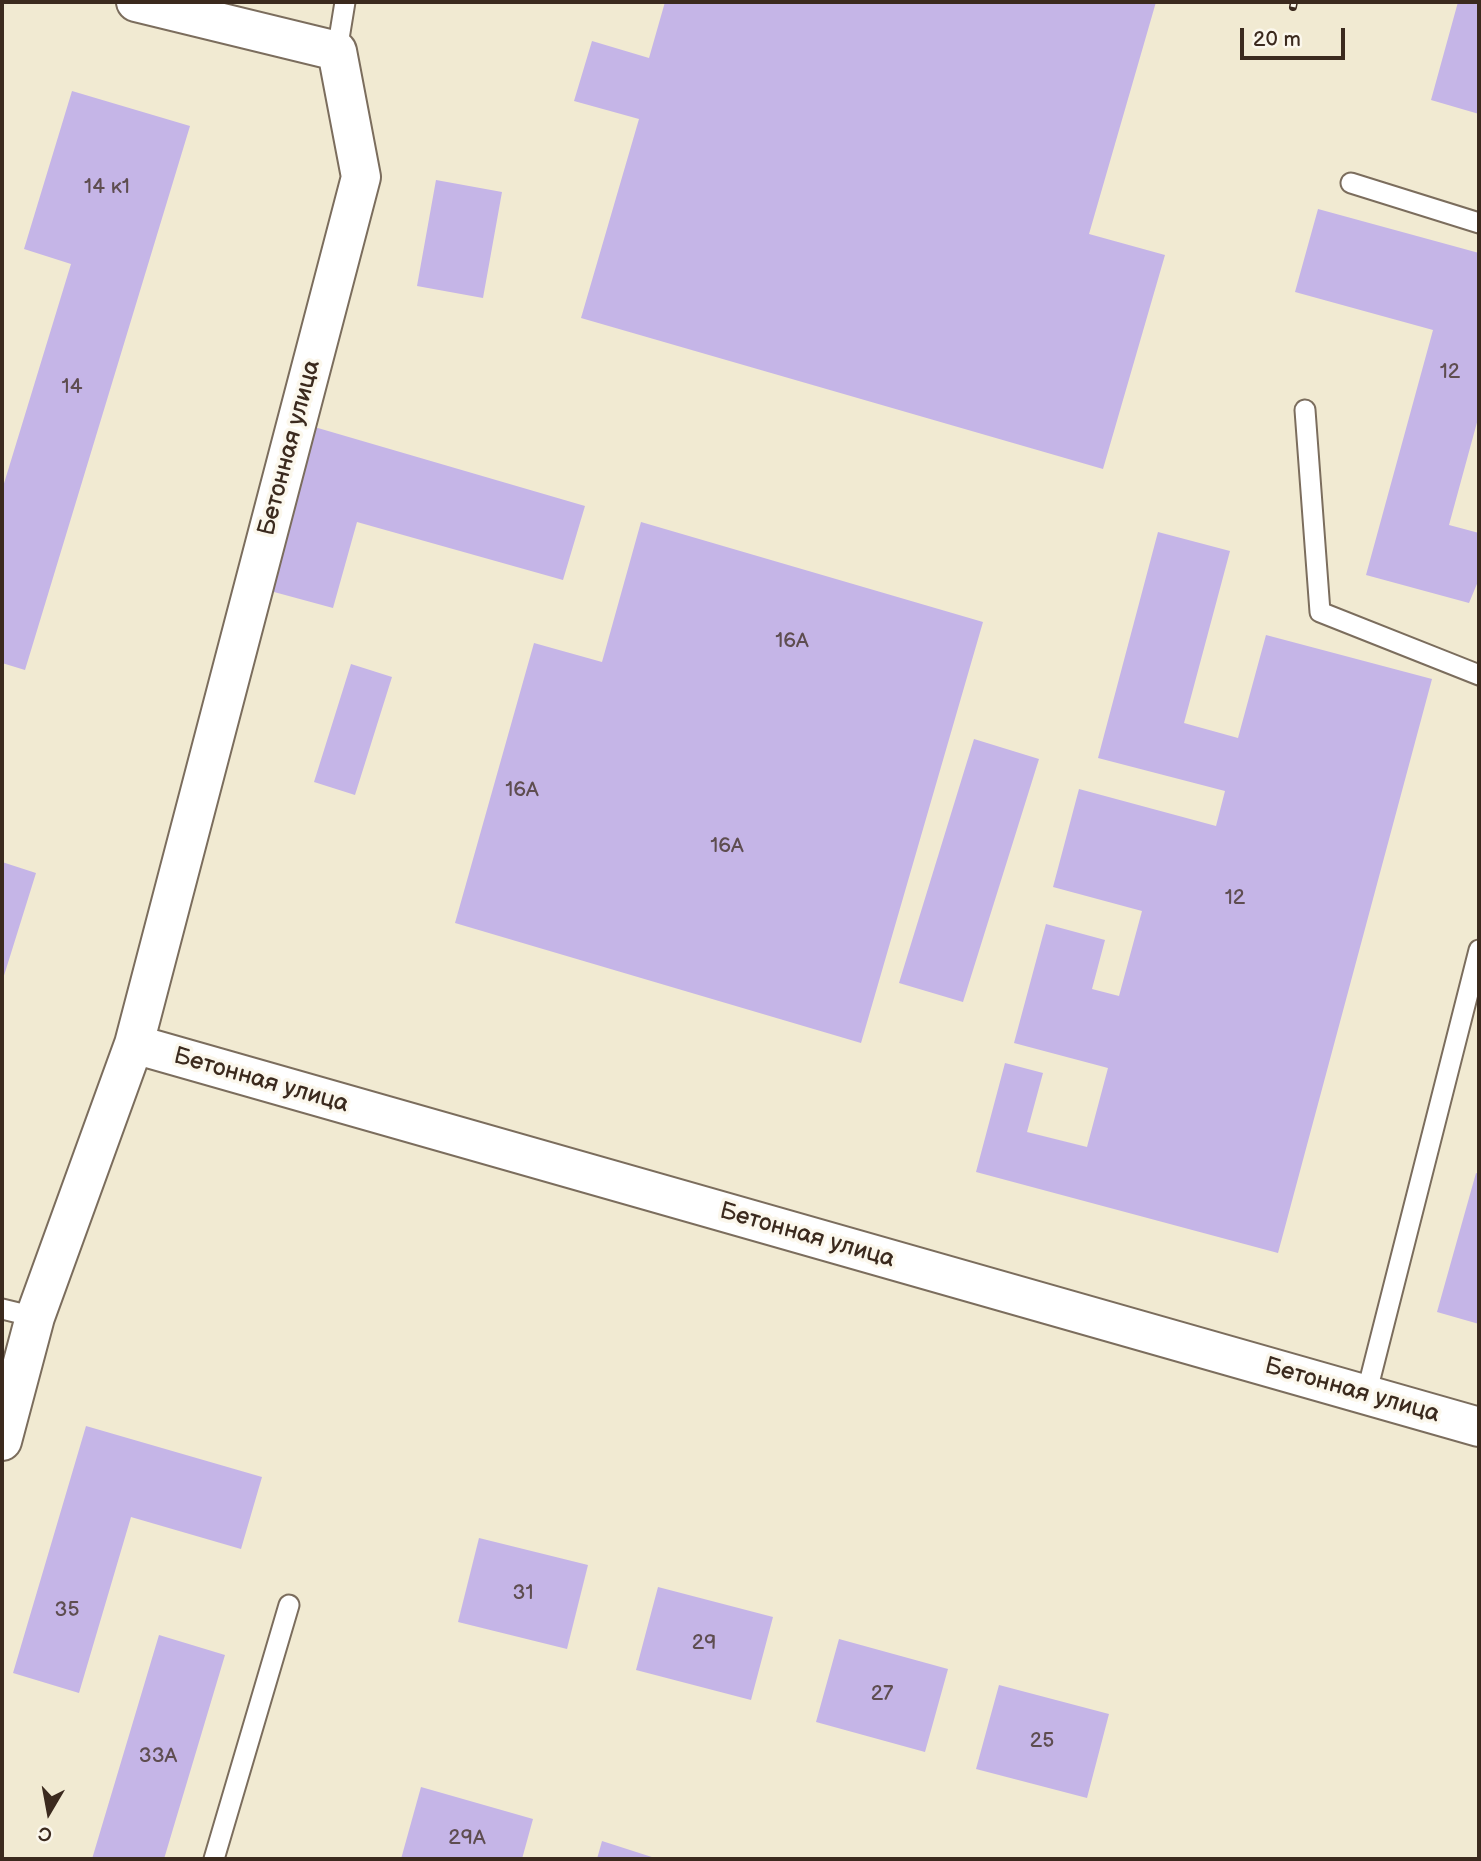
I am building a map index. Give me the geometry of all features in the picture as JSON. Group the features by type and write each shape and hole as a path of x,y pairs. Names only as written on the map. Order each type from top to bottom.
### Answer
{"street":[{"path":"136,2 337,51"},
{"name":"Бетонная улица","path":"2,1441 18,1313 134,1044 361,177 337,51"},
{"name":"Бетонная улица","path":"134,1044 1479,1427"}],"lane":[{"path":"337,51 345,2"},
{"path":"1351,183 1479,223"},
{"path":"1305,411 1320,612 1479,675"},
{"path":"1366,1395 1479,950"},
{"path":"214,1859 289,1605"}],"building":[{"path":"665,2 1156,2 1089,234 1165,255 1103,469 581,318 639,119 574,101 592,41 649,58"},
{"path":"1458,2 1479,2 1479,114 1431,100"},
{"path":"72,91 190,126 25,670 2,663 2,490 71,264 24,249"},
{"path":"436,180 502,192 483,298 417,286"},
{"path":"1318,209 1479,253 1479,415 1449,525 1479,533 1479,579 1469,603 1366,575 1433,330 1295,292"},
{"path":"311,426 585,506 563,580 357,522 333,608 263,589"},
{"path":"641,522 983,622 861,1043 455,923 534,643 602,662"},
{"path":"1158,532 1230,551 1184,723 1238,738 1266,635 1432,679 1278,1253 976,1172 1005,1063 1043,1073 1027,1132 1087,1147 1108,1068 1014,1043 1046,924 1105,940 1092,989 1119,996 1142,911 1053,887 1079,789 1216,826 1225,791 1098,758"},
{"path":"351,664 392,677 355,795 314,782"},
{"path":"974,739 1039,759 963,1002 899,983"},
{"path":"2,862 36,873 2,982"},
{"path":"1476,1173 1479,1174 1479,1324 1437,1312"},
{"path":"86,1426 262,1477 241,1549 131,1517 79,1693 13,1673"},
{"path":"479,1538 588,1565 567,1649 458,1622"},
{"path":"658,1587 773,1617 751,1700 636,1670"},
{"path":"159,1635 225,1655 164,1859 92,1859"},
{"path":"839,1639 948,1669 925,1752 816,1722"},
{"path":"999,1685 1109,1714 1087,1798 976,1769"},
{"path":"421,1787 533,1819 522,1859 401,1859"},
{"path":"602,1841 658,1859 597,1859"}],"railway":[{"path":"1293,7 1294,2"}]}
